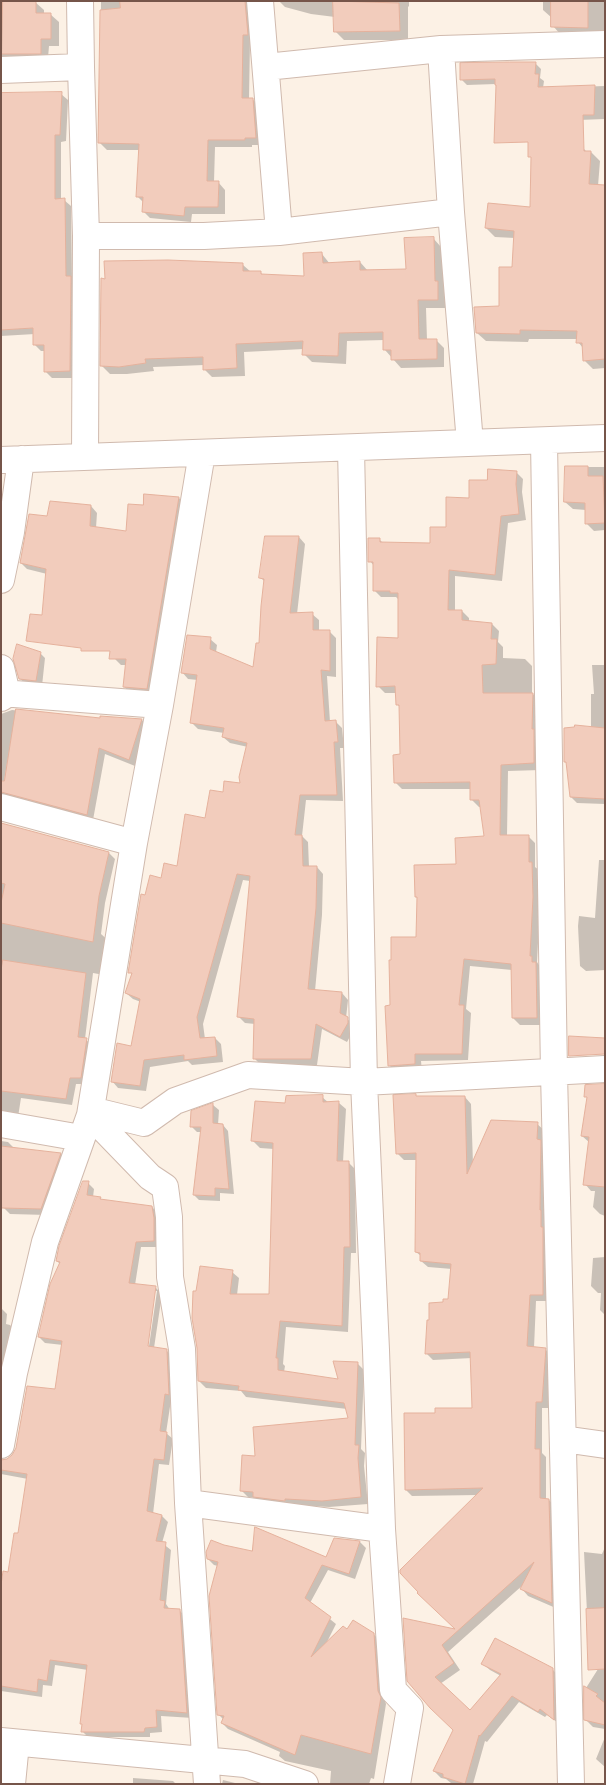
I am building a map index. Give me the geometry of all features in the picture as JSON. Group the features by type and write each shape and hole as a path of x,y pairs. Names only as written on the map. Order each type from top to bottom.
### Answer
{"street":[{"path":"80,1 86,236 85,458"},
{"path":"260,1 278,232"},
{"path":"266,67 441,49 605,44"},
{"path":"441,49 470,443"},
{"path":"1,70 81,67"},
{"path":"86,236 204,236 278,232 452,212"},
{"path":"1,580 11,532 11,460 605,438"},
{"path":"544,441 554,1073 571,1784"},
{"path":"351,448 364,1082 382,1529 393,1690 410,1708 397,1784"},
{"path":"1,1445 8,1370 45,1242 87,1121 202,453"},
{"path":"1,668 3,695 160,705"},
{"path":"1,807 134,844"},
{"path":"1,1124 87,1121 144,1124 175,1100 248,1075 364,1082 605,1069"},
{"path":"87,1121 150,1177 165,1187 169,1217 170,1277 182,1349 188,1503 206,1772"},
{"path":"563,1439 605,1445"},
{"path":"188,1503 382,1529"},
{"path":"12,1784 8,1742 206,1772 245,1764 306,1784"}],"building":[{"path":"3,1 36,1 36,13 51,13 51,39 41,39 41,54 2,54"},
{"path":"120,1 245,1 248,35 243,35 242,98 253,98 256,138 245,138 245,140 208,140 207,181 219,181 218,207 185,207 184,216 142,212 143,197 136,197 139,144 98,143 100,10 120,8"},
{"path":"333,1 399,3 400,31 334,32"},
{"path":"551,1 588,1 588,28 551,27"},
{"path":"536,62 535,74 539,74 538,87 595,85 594,115 583,115 584,151 591,151 589,184 605,185 605,359 583,361 582,343 576,343 577,331 520,330 520,334 476,333 474,307 499,306 499,267 512,267 514,231 485,228 488,203 530,207 531,157 528,157 528,142 494,143 495,79 460,80 460,63"},
{"path":"62,92 60,135 55,135 55,199 65,198 66,276 71,276 70,371 44,372 44,345 33,345 33,328 1,330 1,93"},
{"path":"434,237 435,281 438,281 438,300 418,300 419,339 437,339 437,359 391,360 391,350 383,350 383,332 339,333 338,356 302,355 303,341 236,344 237,368 203,370 203,357 145,359 146,363 119,367 100,366 101,278 105,279 104,261 168,260 243,263 243,271 261,271 261,274 304,276 303,253 322,252 323,263 360,261 360,270 406,269 404,238"},
{"path":"565,466 588,466 588,476 603,476 605,523 585,524 585,503 564,502"},
{"path":"488,469 517,471 516,484 519,514 501,516 495,575 449,570 448,610 462,610 462,620 492,623 491,639 497,639 496,664 482,665 483,693 533,693 532,729 534,729 534,763 501,765 500,835 529,835 529,862 532,862 533,897 530,956 532,956 532,962 536,962 537,1018 512,1018 511,964 464,959 459,1005 464,1005 462,1054 415,1054 415,1064 388,1066 385,1006 390,1005 389,960 391,960 391,937 416,937 417,897 415,897 414,865 456,864 455,838 484,836 479,800 470,800 470,782 394,783 393,755 400,754 399,705 396,705 395,686 376,687 377,637 398,638 398,593 373,591 373,562 368,562 368,538 380,538 380,542 430,543 430,527 446,527 446,497 469,498 469,480 487,480"},
{"path":"144,494 179,497 147,689 123,687 126,659 109,659 110,651 81,651 81,648 26,641 30,614 42,615 46,569 20,563 29,514 47,516 50,501 91,505 90,526 126,531 128,504 143,505"},
{"path":"265,536 299,536 290,613 313,612 313,630 330,630 330,671 321,670 325,721 336,720 338,742 334,742 337,795 300,795 295,835 302,835 303,866 317,866 316,908 308,989 342,992 340,1013 348,1017 348,1023 340,1037 316,1024 311,1059 253,1059 254,1019 237,1017 250,876 237,874 197,1017 200,1038 215,1037 217,1056 184,1060 184,1055 144,1060 140,1086 111,1082 117,1043 131,1046 140,999 125,993 132,973 128,973 141,894 145,895 150,875 161,878 164,863 177,866 185,814 205,818 210,790 223,792 224,781 240,783 239,777 247,743 222,737 224,728 190,723 197,675 181,673 187,635 211,637 210,649 253,667 256,643 259,643 264,579 259,578"},
{"path":"17,644 41,652 36,681 19,679 13,659"},
{"path":"16,709 100,718 100,716 142,719 129,760 99,748 87,815 1,792 1,781 4,781"},
{"path":"575,725 605,728 605,799 570,797 566,762 564,762 564,728 574,727"},
{"path":"1,823 109,852 99,896 93,942 1,923 1,903 5,884 1,883"},
{"path":"3,960 86,973 78,1037 87,1038 81,1078 70,1078 66,1099 1,1091 1,971"},
{"path":"569,1036 605,1038 605,1054 569,1056"},
{"path":"605,1084 605,1187 583,1185 589,1137 581,1136 587,1097 584,1097 585,1085"},
{"path":"416,1094 416,1096 465,1096 467,1174 491,1120 538,1122 537,1139 541,1140 540,1210 541,1227 543,1227 543,1295 530,1295 527,1346 546,1348 542,1402 536,1402 535,1449 540,1449 540,1498 549,1499 552,1603 520,1589 534,1562 442,1645 454,1663 435,1677 470,1710 501,1674 481,1664 495,1638 553,1668 554,1720 540,1709 538,1712 512,1696 479,1735 465,1784 443,1777 443,1774 433,1771 453,1730 430,1708 407,1681 403,1618 455,1629 417,1593 400,1573 400,1570 483,1488 405,1490 404,1413 435,1413 435,1408 472,1408 470,1352 425,1354 429,1303 443,1302 443,1299 448,1299 451,1264 420,1261 420,1253 415,1252 416,1153 396,1154 393,1095"},
{"path":"323,1095 323,1102 339,1101 337,1161 349,1161 350,1247 344,1247 342,1326 280,1321 276,1358 278,1358 278,1370 338,1379 333,1361 358,1362 355,1445 359,1445 361,1497 322,1501 285,1499 285,1501 253,1497 253,1492 240,1491 242,1455 255,1456 253,1427 348,1418 344,1403 238,1390 239,1386 198,1381 197,1348 192,1318 193,1291 196,1291 200,1266 233,1270 230,1294 269,1294 273,1143 251,1141 255,1101 285,1103 286,1096"},
{"path":"213,1103 213,1123 223,1124 229,1189 215,1188 215,1196 193,1195 201,1127 190,1127 191,1111"},
{"path":"1,1146 61,1153 41,1209 2,1208"},
{"path":"83,1181 89,1181 87,1195 101,1197 100,1199 152,1206 154,1218 154,1241 136,1242 129,1283 156,1286 148,1346 167,1349 169,1395 165,1394 160,1431 167,1432 164,1460 154,1459 147,1511 162,1515 156,1541 166,1542 160,1600 165,1601 164,1608 180,1609 187,1713 156,1710 157,1727 145,1728 144,1732 81,1732 82,1724 80,1724 87,1665 50,1660 47,1681 38,1679 37,1692 1,1686 1,1585 3,1571 8,1572 14,1533 18,1533 27,1474 1,1470 1,1460 7,1459 12,1455 16,1448 27,1386 55,1389 62,1341 38,1337 50,1284 60,1262 56,1261 59,1246"},
{"path":"255,1527 326,1557 334,1538 360,1541 349,1574 322,1565 305,1598 331,1617 311,1657 343,1626 347,1629 353,1620 374,1633 378,1691 381,1697 371,1754 301,1735 295,1755 221,1723 224,1716 217,1715 209,1596 218,1562 207,1559 206,1552 211,1540 252,1551"},
{"path":"605,1608 605,1669 588,1670 586,1609"},
{"path":"584,1686 598,1694 596,1696 605,1703 605,1725 584,1720"}]}
